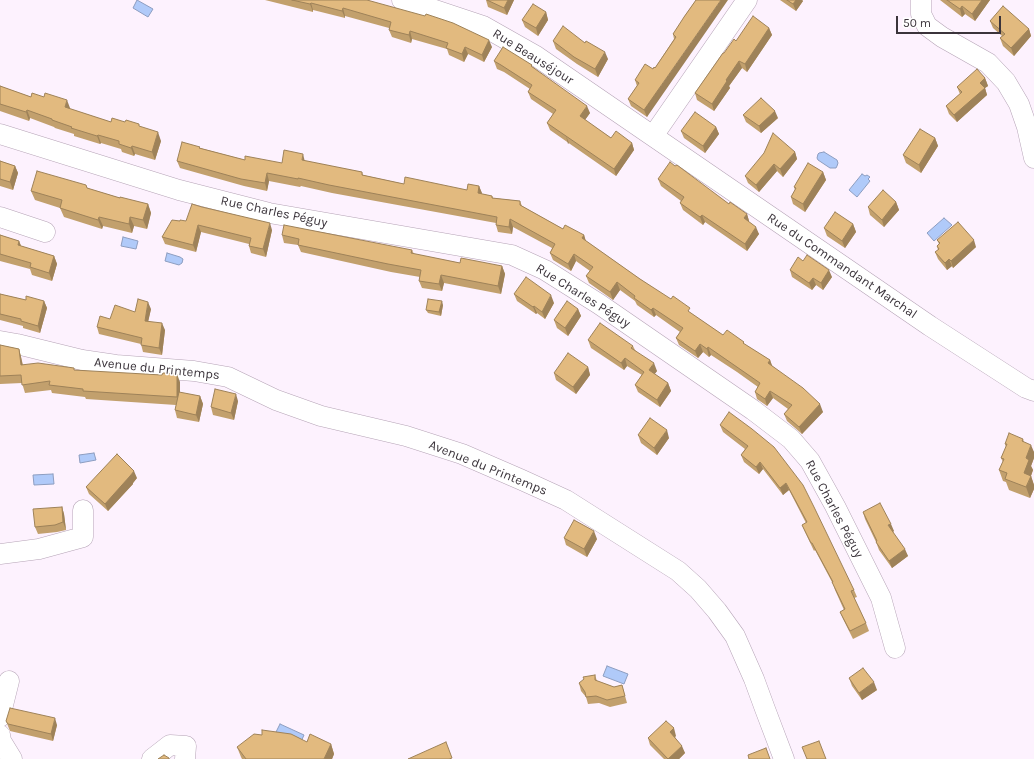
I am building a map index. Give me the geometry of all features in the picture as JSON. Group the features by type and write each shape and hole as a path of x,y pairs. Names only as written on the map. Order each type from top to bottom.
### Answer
{"street":[{"name":"Rue Beauséjour","path":"402,0 483,26 536,56 653,136"},
{"path":"653,136 747,0"},
{"path":"921,0 921,14 927,26 942,37 988,63 1006,82 1019,104 1027,127 1034,158"},
{"name":"Rue Charles Péguy","path":"0,134 179,190 269,213 512,255 546,270 599,304 753,410 792,439 810,461 835,506 878,591 895,648"},
{"name":"Rue du Commandant Marchal","path":"653,136 930,326 1026,388 1034,391"},
{"path":"0,217 45,232"},
{"name":"Avenue du Printemps","path":"0,340 82,360 116,366 194,370 228,377 276,400 321,416 406,436 462,454 566,500 678,571 698,589 717,610 735,636 754,679 784,759"},
{"path":"0,554 38,549 83,537 83,510"},
{"path":"0,717 9,681"},
{"path":"0,735 1,741 12,759"},
{"path":"152,759 170,745 186,746 185,759"}],"water":[{"path":"137,0 153,9 148,17 133,8"},
{"path":"824,152 837,160 838,163 836,168 830,168 818,160 818,154"},
{"path":"862,174 870,177 868,179 870,181 857,197 849,190"},
{"path":"944,218 952,225 934,241 927,233"},
{"path":"123,237 138,241 136,249 121,246"},
{"path":"167,253 183,259 182,263 179,265 165,261"},
{"path":"94,453 96,460 80,463 79,455"},
{"path":"53,474 54,484 34,485 33,475"},
{"path":"607,666 628,674 624,684 603,676"},
{"path":"280,724 304,735 300,744 276,732"}],"building":[{"path":"292,0 367,0 425,16 426,14 453,23 489,40 482,55 465,47 462,54 446,48 448,43 410,31 409,35 389,30 391,22 343,8 342,11"},
{"path":"487,0 508,0 504,8"},
{"path":"696,0 721,0 644,110 628,99 639,83 635,80 645,64 653,69 654,67 655,68 676,37 673,34"},
{"path":"787,0 796,0 793,4"},
{"path":"947,0 982,0 972,14 962,6 960,9"},
{"path":"533,4 546,12 536,28 522,20"},
{"path":"1003,6 1029,29 1011,48 1000,38 1005,34 990,21"},
{"path":"753,16 769,28 745,64 739,61 712,104 695,93 723,53 734,39 736,41"},
{"path":"563,26 585,43 586,41 605,52 595,69 574,57 553,41"},
{"path":"503,47 532,65 531,66 587,106 580,116 611,138 616,131 632,143 614,169 547,123 556,110 528,92 532,85 494,61"},
{"path":"977,69 985,78 980,83 985,88 954,115 946,106 962,92 957,87"},
{"path":"0,86 31,97 32,93 44,97 45,93 67,100 65,107 111,122 112,118 125,122 126,120 158,132 152,152 132,146 131,148 119,144 119,141 71,128 72,127 27,110 26,112 0,104"},
{"path":"761,98 775,111 759,126 743,115"},
{"path":"695,112 716,127 703,146 681,131"},
{"path":"920,129 935,138 919,165 903,155"},
{"path":"773,133 795,152 780,169 774,164 756,185 745,176 764,153"},
{"path":"182,142 245,160 245,156 282,163 284,150 303,154 302,160 362,172 362,175 404,184 405,177 467,190 468,184 479,186 478,193 492,196 492,198 520,201 520,205 563,229 565,225 584,235 582,238 671,299 673,296 690,308 688,311 723,335 727,330 744,342 743,343 770,360 768,363 803,388 820,404 799,427 784,414 792,405 770,391 765,399 755,392 760,383 708,347 707,349 700,344 695,351 676,338 683,328 653,308 651,310 634,298 635,296 617,282 610,292 586,276 593,267 574,254 568,264 550,253 555,244 510,219 509,227 496,225 497,217 267,173 265,183 241,179 177,161"},
{"path":"0,161 15,166 10,182 0,179"},
{"path":"670,162 675,166 677,165 729,204 730,202 747,214 744,218 756,227 745,244 702,215 700,217 680,203 684,197 658,179"},
{"path":"808,163 823,172 803,204 791,197 796,188 794,187"},
{"path":"37,171 86,185 87,188 120,198 148,204 143,220 130,217 129,224 99,217 98,220 60,208 62,200 31,191"},
{"path":"883,190 896,202 882,220 868,207"},
{"path":"192,204 270,223 263,249 249,246 251,238 198,225 193,245 162,237 172,220 186,221"},
{"path":"835,212 853,224 842,241 824,228"},
{"path":"958,222 974,240 951,261 949,259 945,263 935,252 939,249 937,246 940,243 937,240"},
{"path":"284,225 412,250 411,253 460,263 461,258 502,266 498,286 441,275 439,284 419,281 421,270 298,245 299,239 282,235"},
{"path":"0,235 19,241 18,245 54,256 49,273 30,267 31,263 0,254"},
{"path":"807,255 829,270 821,283 813,278 809,283 790,270 798,257 803,261"},
{"path":"526,277 551,295 542,312 514,294"},
{"path":"0,294 26,300 26,296 44,301 38,326 21,321 21,319 0,314"},
{"path":"138,299 148,302 145,321 162,323 159,348 141,345 142,338 97,327 100,316 110,319 115,305 135,312"},
{"path":"428,299 442,301 439,312 426,310"},
{"path":"567,301 578,309 565,328 554,320"},
{"path":"600,323 633,346 631,348 654,363 649,370 668,383 657,400 635,385 644,372 625,358 621,363 588,340"},
{"path":"0,345 19,349 21,365 38,363 74,368 74,370 162,375 163,373 177,374 177,397 83,391 83,389 49,385 50,381 22,385 21,375 0,376"},
{"path":"568,353 588,367 573,387 554,373"},
{"path":"215,389 236,394 231,413 211,407"},
{"path":"179,392 200,396 196,415 175,410"},
{"path":"729,412 774,447 803,485 854,590 851,591 866,623 850,631 840,612 845,609 833,582 802,525 807,522 786,483 780,488 760,462 756,467 741,455 748,446 720,425"},
{"path":"650,418 667,430 654,448 638,435"},
{"path":"1009,433 1023,439 1022,441 1031,445 1026,458 1029,460 1024,473 1031,476 1026,487 1005,479 1007,473 999,470 1004,459 1001,458 1007,444 1005,444"},
{"path":"117,454 134,471 105,504 86,487"},
{"path":"880,503 891,524 888,525 905,549 889,561 876,542 877,541 863,512"},
{"path":"62,507 63,522 55,525 35,527 33,509"},
{"path":"574,520 594,531 584,549 564,538"},
{"path":"863,668 874,682 859,693 849,678"},
{"path":"595,675 595,680 614,687 622,685 625,696 607,700 596,696 586,697 585,692 579,683 584,679 583,677"},
{"path":"10,708 55,718 51,734 8,724 6,721"},
{"path":"666,721 674,728 670,732 682,746 668,759 648,738"},
{"path":"262,730 291,734 307,742 310,734 331,744 324,759 246,759 237,747 254,734 262,735"},
{"path":"819,741 826,759 807,759 802,747"},
{"path":"446,742 452,758 408,759"},
{"path":"766,748 770,759 749,759 748,755"},
{"path":"164,755 169,759 158,759"}]}
